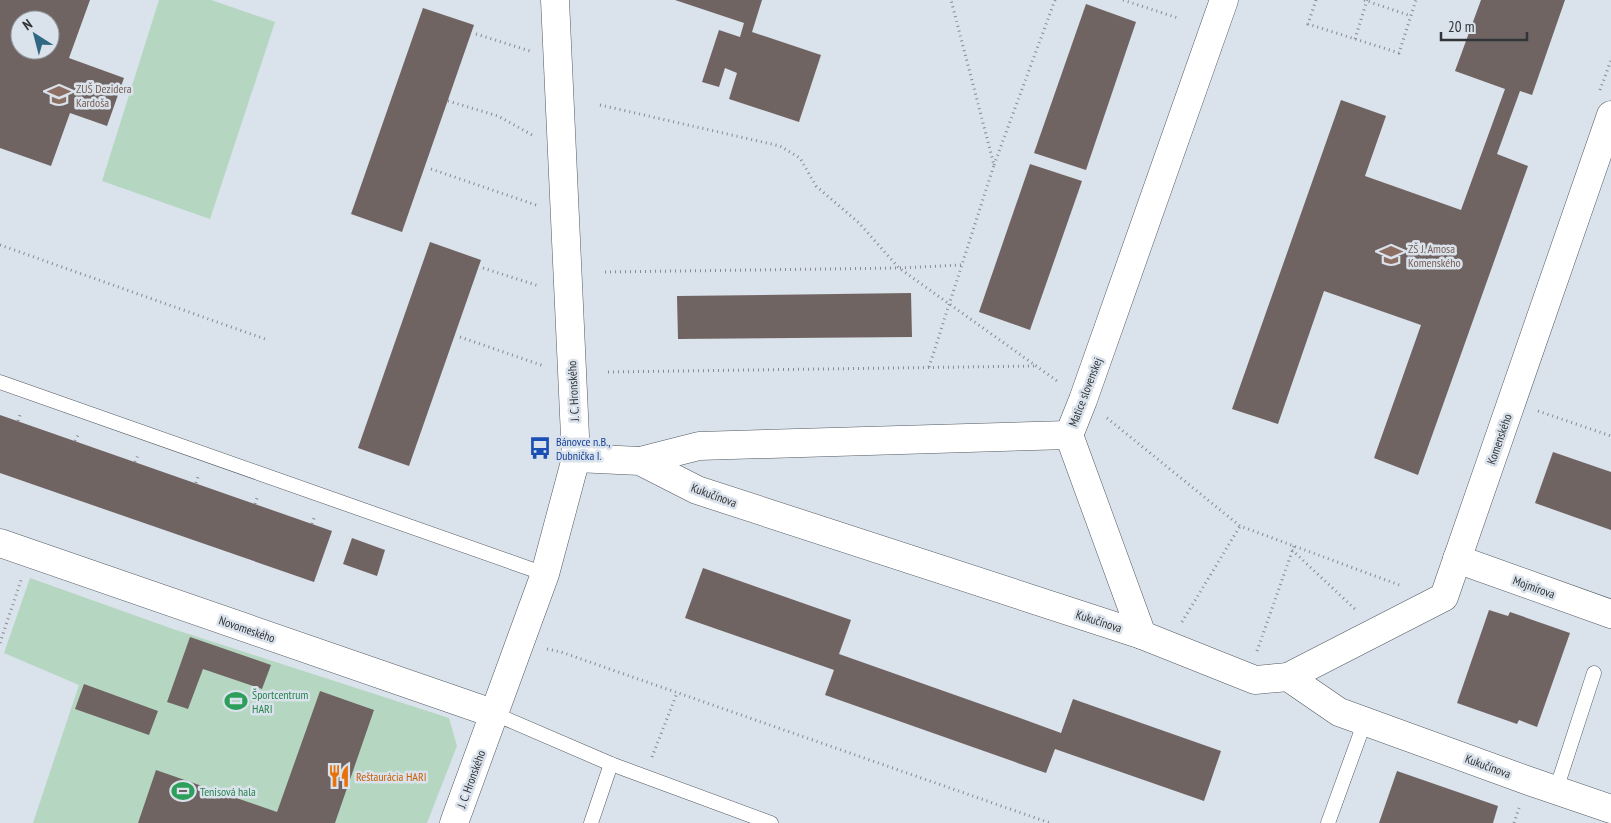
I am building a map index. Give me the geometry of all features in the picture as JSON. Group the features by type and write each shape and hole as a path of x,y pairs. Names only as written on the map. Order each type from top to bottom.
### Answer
{"street":[{"name":"J. C. Hronského","path":"454,823 545,574 576,458 555,0"},
{"name":"Matice slovenskej","path":"640,462 699,446 1069,435 1224,0"},
{"name":"Komenského","path":"1288,677 1444,597 1611,115"},
{"path":"1069,435 1142,635"},
{"name":"Kukučínova","path":"576,458 640,462 697,490 1142,635 1255,680 1288,677 1339,712 1611,809"},
{"name":"Novomeského","path":"0,543 495,714"},
{"name":"Mojmírova","path":"1457,559 1611,614"}],"lane":[{"path":"0,382 545,574"},
{"path":"1556,790 1594,673"},
{"path":"495,714 611,764 771,823"},
{"path":"1328,823 1365,721"},
{"path":"591,823 611,764"}],"path":[{"path":"951,0 994,165"},
{"path":"929,368 994,165 1055,0"},
{"path":"1123,0 1178,18"},
{"path":"1316,0 1308,24 1399,53 1416,0"},
{"path":"1355,39 1366,0 1411,16"},
{"path":"476,34 535,53"},
{"path":"448,101 498,116 539,138"},
{"path":"600,105 780,146 800,158 816,186 859,223 899,268 1083,400 1240,526 1409,589"},
{"path":"431,169 541,206"},
{"path":"0,246 265,339"},
{"path":"605,272 899,268 962,265"},
{"path":"483,268 545,287"},
{"path":"460,337 547,367"},
{"path":"608,372 1036,366"},
{"path":"1511,402 1611,436"},
{"path":"18,421 20,415"},
{"path":"76,441 78,436"},
{"path":"135,462 138,457"},
{"path":"196,483 198,478"},
{"path":"255,504 257,498"},
{"path":"312,524 315,517"},
{"path":"1180,625 1240,526"},
{"path":"1256,652 1294,546"},
{"path":"1292,550 1357,611"},
{"path":"0,643 30,554"},
{"path":"520,642 561,652 1050,823"},
{"path":"645,776 677,693"}],"green space":[{"path":"159,0 211,0 275,22 210,219 102,181"},
{"name":"Športcentrum HARI","path":"30,578 173,629 449,718 457,746 427,823 33,823 79,685 4,653"}],"building":[{"name":"ZUŠ Dezidera Kardoša","path":"0,0 90,0 69,58 124,78 107,126 70,113 51,166 0,148"},
{"path":"675,0 762,0 752,32 821,55 799,122 729,99 737,73 725,68 719,87 702,82 719,30 740,37 744,23"},
{"name":"ZŠ J. Amosa Komenského","path":"1481,0 1565,0 1532,95 1520,91 1497,154 1528,166 1418,475 1374,458 1421,325 1324,291 1278,424 1232,409 1341,100 1386,116 1365,176 1461,210 1505,89 1455,71"},
{"path":"1086,4 1136,22 1086,170 1034,153"},
{"path":"423,8 474,25 402,232 351,214"},
{"path":"1030,164 1082,181 1030,330 979,312"},
{"path":"430,242 481,260 409,466 358,448"},
{"path":"911,293 912,337 678,339 677,296"},
{"path":"0,415 332,531 314,582 0,473"},
{"path":"1553,452 1611,472 1611,530 1535,503"},
{"path":"352,538 385,550 377,576 343,564"},
{"path":"703,568 851,620 839,654 1061,733 1073,699 1221,751 1204,801 1055,749 1046,773 825,695 834,670 685,618"},
{"path":"1489,610 1508,616 1510,612 1570,633 1537,727 1519,720 1517,724 1457,703"},
{"path":"190,637 271,665 262,689 203,669 188,709 167,702"},
{"path":"84,684 158,711 149,735 75,709"},
{"path":"320,691 374,710 335,823 138,823 156,770 277,812"},
{"path":"1397,771 1498,806 1493,823 1379,823"}],"place":[{"name":"ZUŠ Dezidera Kardoša","path":"59,95"},
{"name":"ZŠ J. Amosa Komenského","path":"1391,255"},
{"name":"Bánovce n.B., Dubnička I.","path":"540,448"},
{"name":"Športcentrum HARI","path":"236,701"},
{"name":"Reštaurácia HARI","path":"339,776"},
{"name":"Tenisová hala","path":"183,791"}]}
